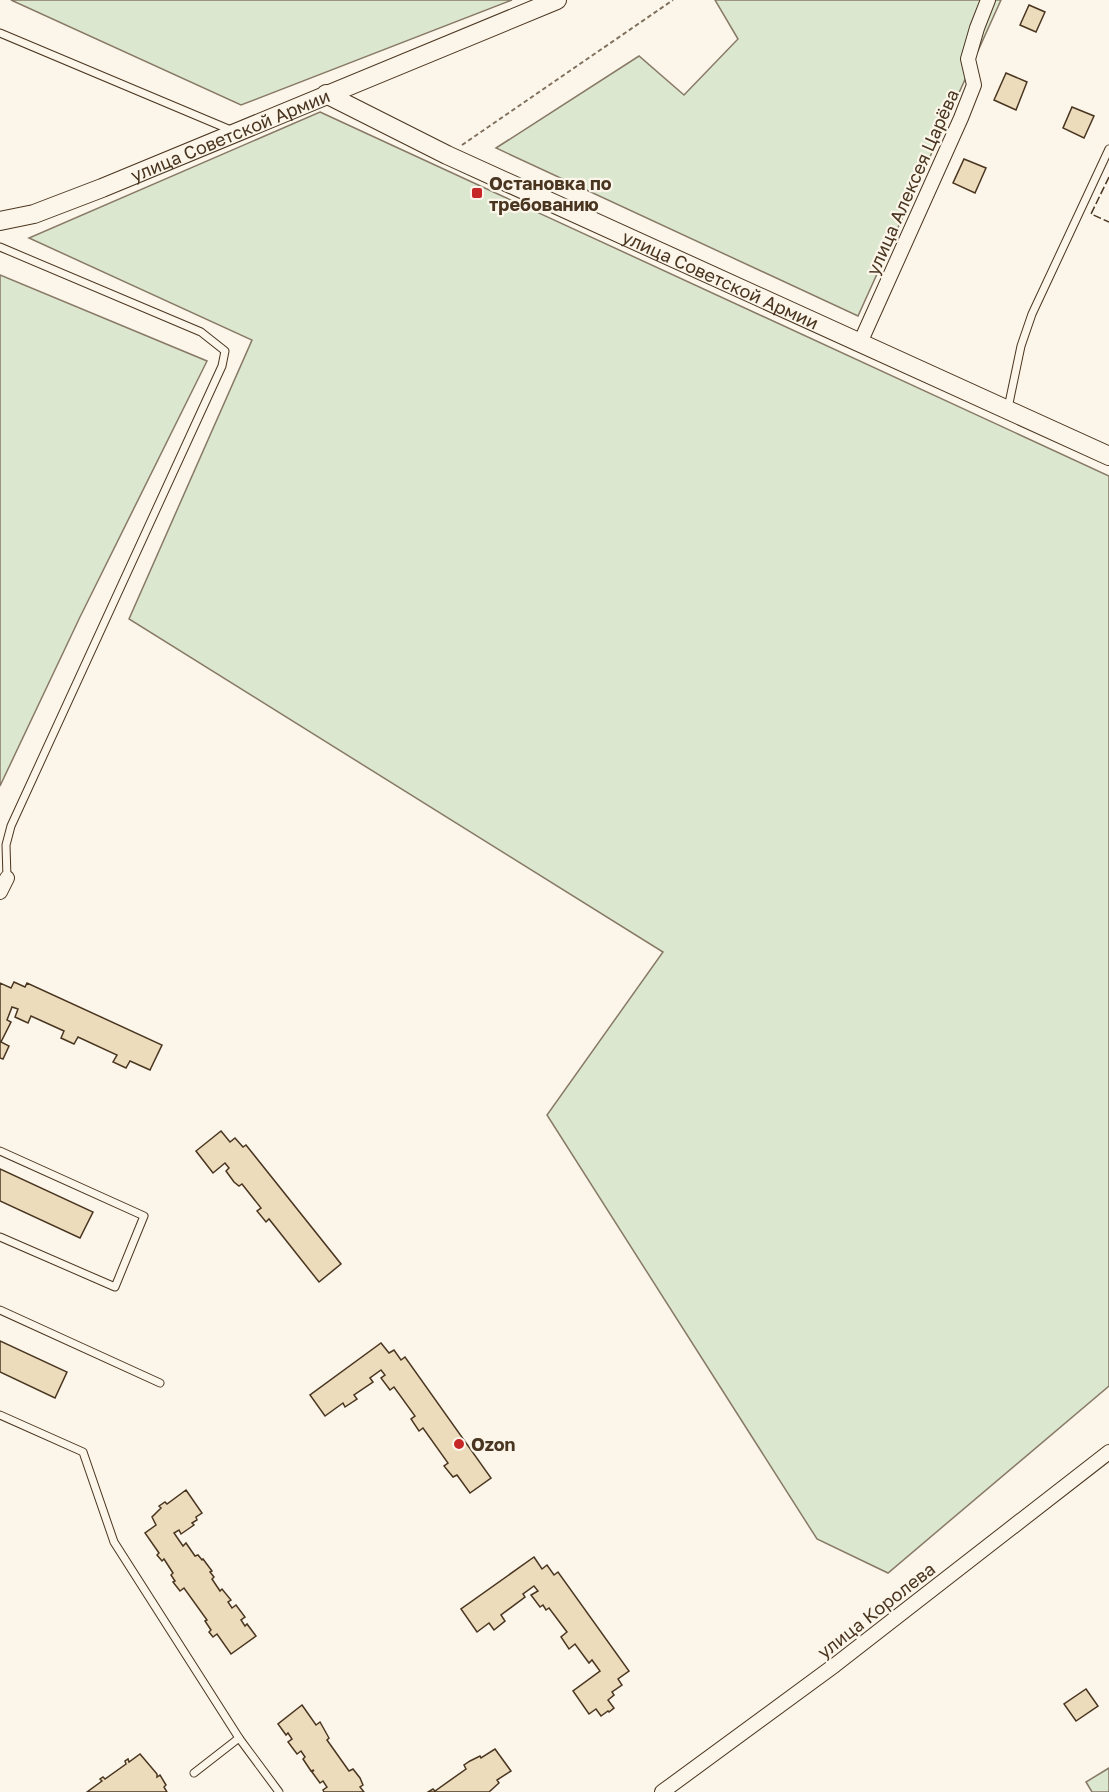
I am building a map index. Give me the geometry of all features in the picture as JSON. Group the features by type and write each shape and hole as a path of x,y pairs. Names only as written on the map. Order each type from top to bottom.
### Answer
{"main road":[{"path":"326,94 557,0"},
{"name":"улица Советской Армии","path":"0,220 34,214 63,203 326,94 447,155 1109,456"}],"street":[{"name":"улица Алексея Царёва","path":"860,343 974,85 968,59 988,0"},
{"path":"0,892 7,878"},
{"name":"улица Королева","path":"662,1792 835,1665 1109,1452"}],"lane":[{"path":"0,33 236,133"},
{"path":"1008,410 1021,346 1032,314 1109,148"},
{"path":"0,247 201,332 225,351 218,377 11,825 6,845 7,878"},
{"path":"0,1151 144,1216 115,1287 0,1237"},
{"path":"0,1310 160,1383"},
{"path":"0,1415 83,1452 114,1542 239,1738 279,1792"},
{"path":"194,1773 239,1738"}],"path":[{"path":"447,155 673,0"}],"green space":[{"path":"11,0 512,0 241,105"},
{"path":"715,0 1001,0 858,316 496,148 639,56 684,95 738,39"},
{"path":"320,112 1109,476 1109,1386 888,1573 817,1539 547,1115 663,952 129,619 252,340 29,238"},
{"path":"0,275 207,361 80,617 0,786"},
{"path":"1109,1768 1109,1792 1092,1792 1086,1782"}],"building":[{"path":"1029,5 1045,12 1036,32 1020,25"},
{"path":"1006,73 1027,82 1016,110 994,100"},
{"path":"1072,107 1094,116 1084,138 1063,128"},
{"path":"964,159 986,168 975,193 953,183"},
{"path":"14,982 25,987 27,983 162,1045 150,1070 130,1061 126,1068 113,1062 117,1055 78,1037 74,1044 61,1038 64,1031 31,1016 28,1023 15,1017 18,1009 12,1007 7,1020 11,1022 1,1042 9,1046 3,1059 0,1058 0,983 11,988"},
{"path":"221,1131 230,1142 235,1138 243,1147 246,1145 341,1264 319,1282 269,1219 266,1222 257,1211 261,1208 242,1184 239,1186 234,1182 226,1171 229,1168 225,1163 213,1173 196,1151"},
{"path":"0,1169 93,1212 80,1238 0,1201"},
{"path":"0,1341 67,1372 55,1398 0,1372"},
{"path":"381,1343 389,1353 394,1350 401,1360 405,1357 491,1478 470,1493 457,1475 453,1477 444,1466 448,1463 423,1428 419,1431 411,1419 415,1416 394,1387 390,1390 381,1378 385,1375 381,1370 370,1378 373,1382 354,1395 357,1399 345,1407 343,1403 325,1416 310,1395"},
{"path":"186,1490 202,1513 192,1523 194,1525 181,1534 179,1530 174,1533 183,1546 186,1543 195,1556 198,1555 203,1559 212,1571 210,1572 214,1577 212,1579 220,1591 222,1589 231,1600 228,1602 232,1608 236,1605 245,1617 241,1620 256,1636 231,1654 217,1634 213,1637 209,1632 211,1630 205,1621 207,1620 184,1588 180,1591 173,1582 175,1581 171,1575 173,1573 164,1559 162,1561 157,1555 159,1553 145,1533 156,1525 152,1517 161,1508 159,1506 165,1502 167,1504"},
{"path":"534,1557 542,1569 547,1565 554,1575 558,1572 629,1671 618,1679 622,1685 612,1692 614,1695 608,1700 614,1708 601,1716 596,1709 589,1714 573,1691 600,1671 592,1660 589,1663 575,1644 569,1649 561,1637 567,1632 549,1608 546,1610 543,1605 540,1607 531,1595 538,1591 534,1586 523,1594 525,1597 501,1615 505,1621 494,1630 489,1623 477,1632 461,1609"},
{"path":"1086,1689 1098,1706 1076,1721 1064,1704"},
{"path":"302,1705 316,1725 320,1722 329,1738 327,1740 349,1771 353,1769 360,1778 363,1785 360,1787 364,1792 324,1792 323,1790 327,1787 323,1781 320,1783 312,1772 314,1770 311,1771 301,1751 297,1754 288,1742 292,1739 278,1724"},
{"path":"495,1749 511,1771 497,1780 499,1783 489,1792 428,1792 433,1789 435,1791 466,1769 464,1765 470,1761 480,1756 481,1758"},
{"path":"140,1754 157,1777 160,1775 167,1792 87,1792 102,1781 100,1779 103,1777 105,1779 126,1764 125,1761 128,1759 129,1762"}],"fence":[{"path":"1109,177 1091,214 1109,222"}],"place":[{"name":"Остановка по требованию","path":"477,193"},
{"name":"Ozon","path":"459,1444"}]}
